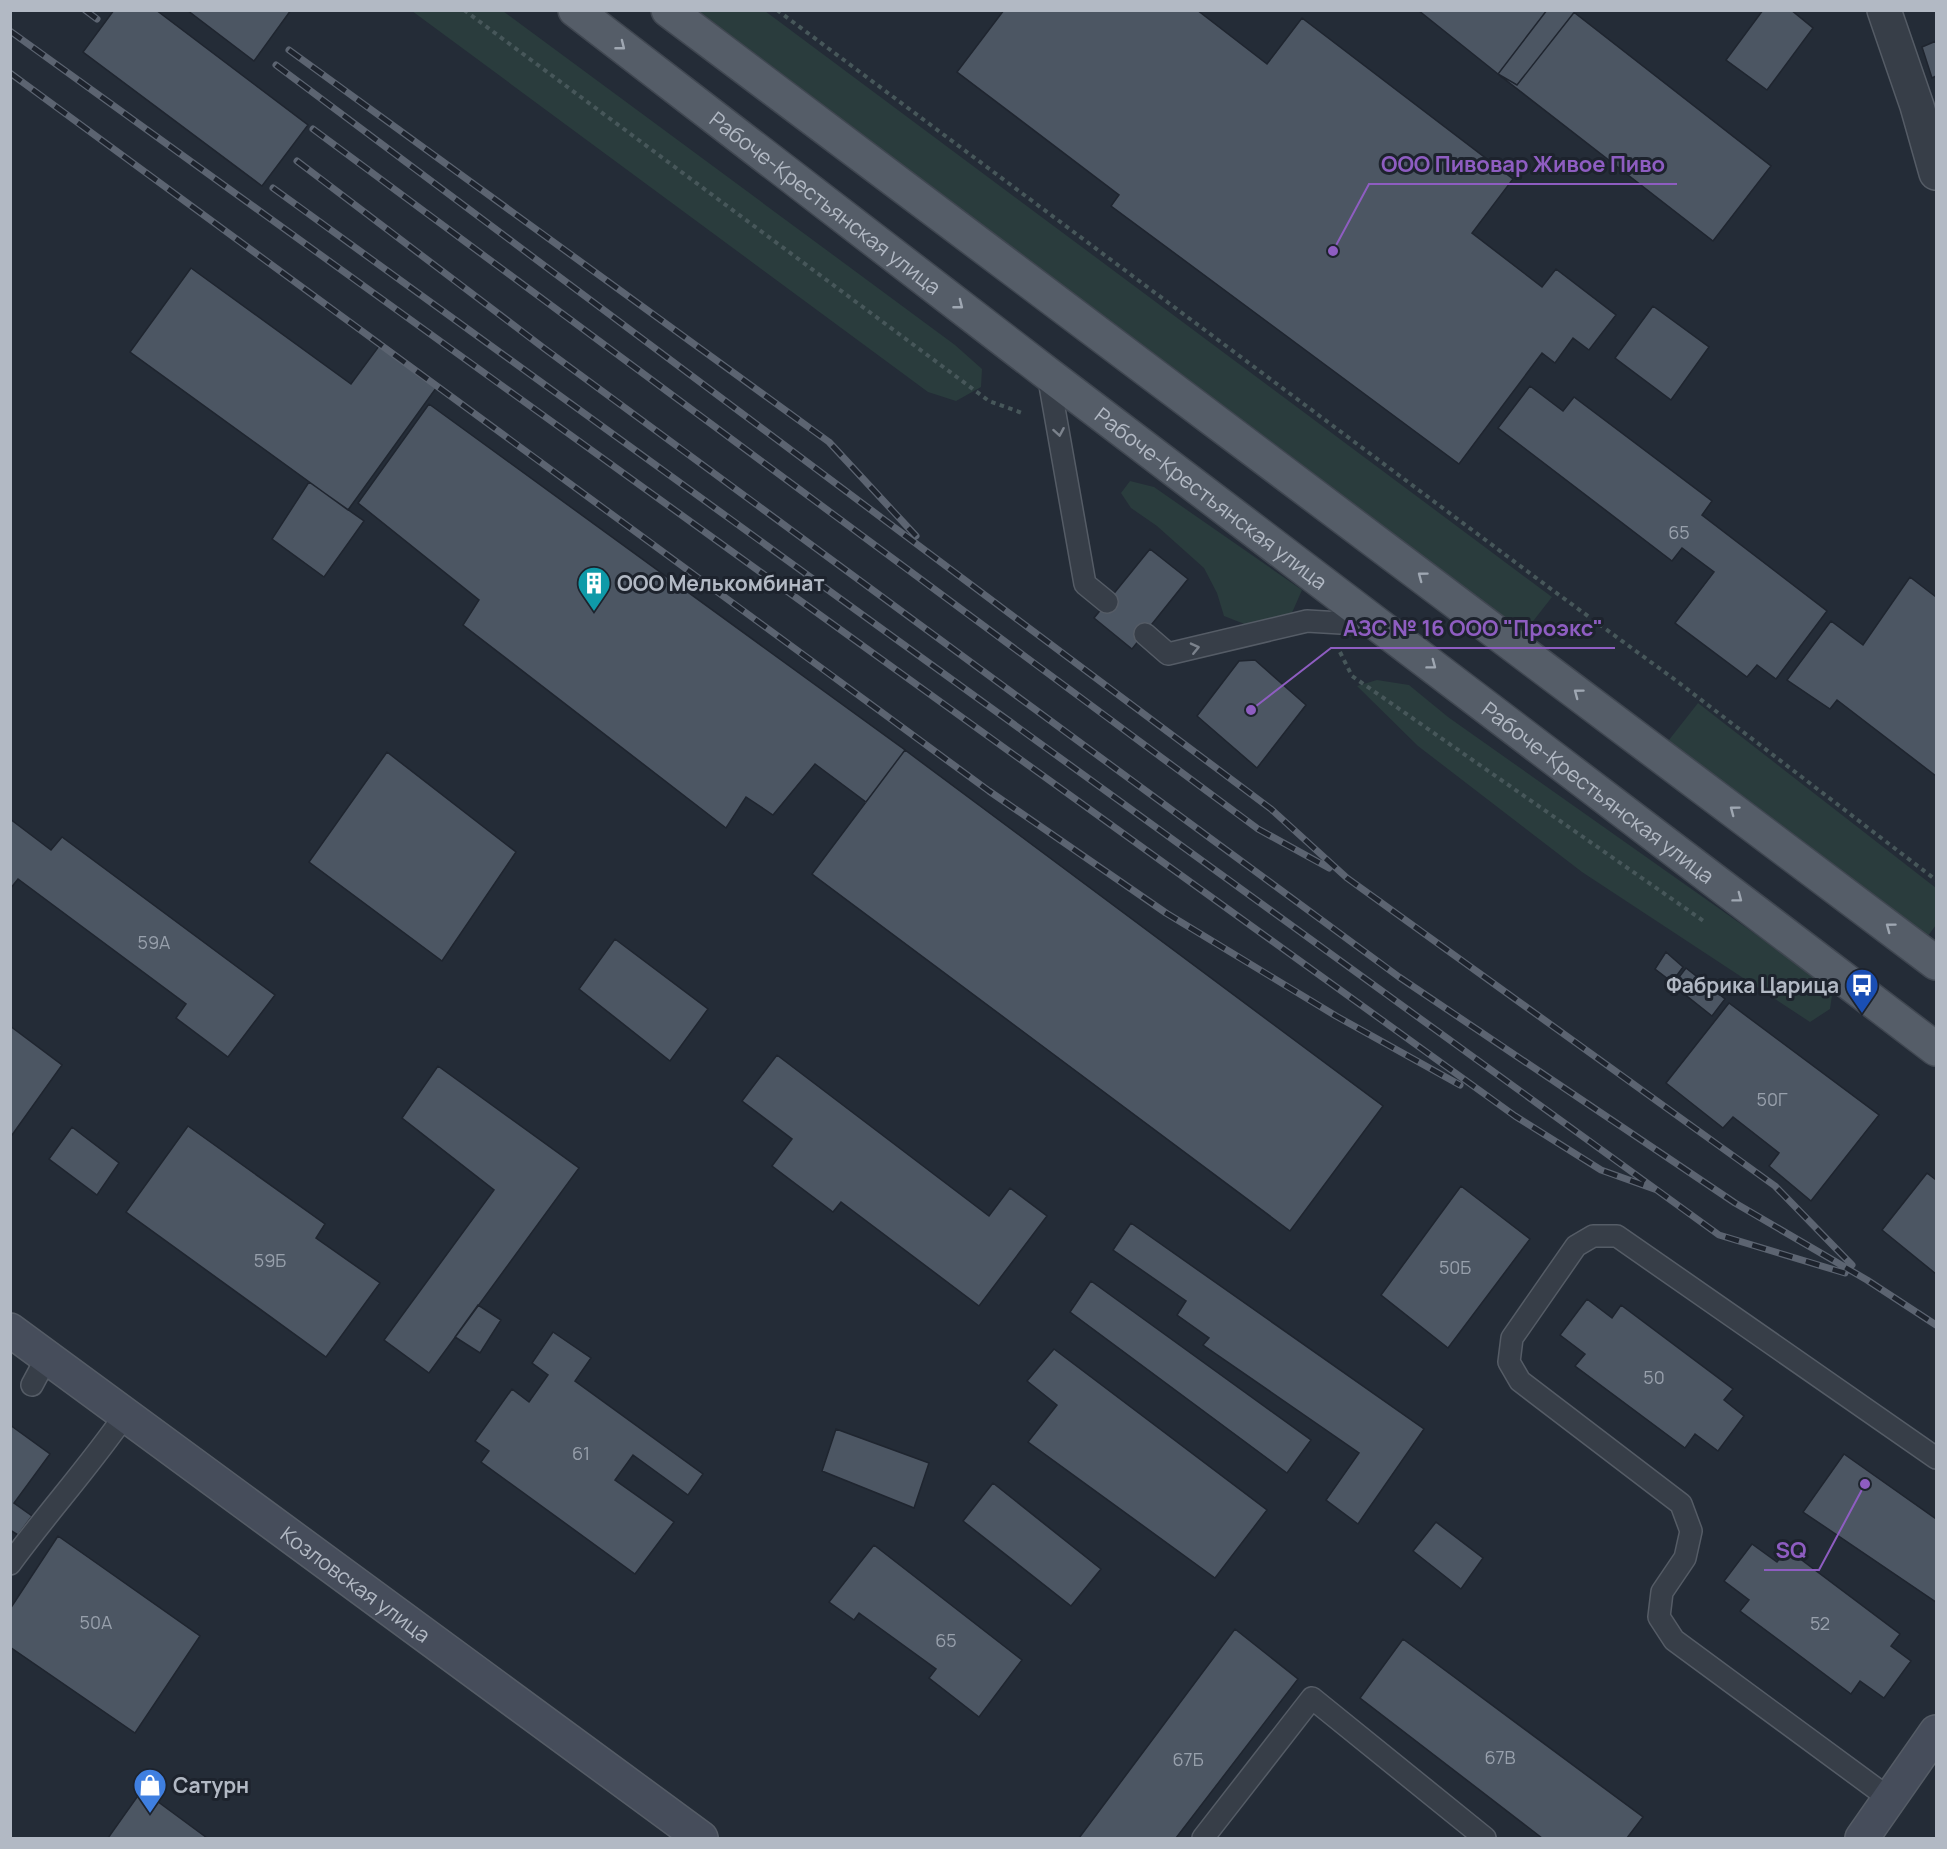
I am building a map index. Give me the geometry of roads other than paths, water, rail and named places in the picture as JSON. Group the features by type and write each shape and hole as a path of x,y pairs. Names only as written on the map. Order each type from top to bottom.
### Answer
{"main road":[{"name":"Рабоче-Крестьянская улица","path":"575,10 1048,374 1936,1049"},
{"path":"668,10 1936,963"}],"street":[{"path":"1884,10 1917,106 1936,173"},
{"name":"Козловская улица","path":"10,1330 40,1371 125,1415 701,1839"},
{"path":"1862,1839 1936,1732"}],"lane":[{"path":"1048,374 1085,584 1107,602"},
{"path":"1145,633 1168,654 1307,621 1380,625"},
{"path":"1890,1799 1674,1640 1659,1617 1662,1592 1685,1558 1691,1532 1681,1504 1520,1381 1509,1362 1512,1338 1576,1246 1593,1236 1617,1236 1936,1458"},
{"path":"10,1564 44,1517 97,1455 125,1415"},
{"path":"1203,1839 1312,1698 1485,1839"}],"railway":[{"path":"85,10 97,19"},
{"path":"10,31 1515,1116 1601,1170 1657,1190"},
{"path":"289,50 829,442 916,536"},
{"path":"276,65 1271,809 1347,878 1775,1186 1852,1265"},
{"path":"10,73 989,791 1166,913 1336,1016 1460,1085"},
{"path":"313,129 1258,829 1329,868"},
{"path":"297,161 545,349 1399,977 1735,1203 1867,1280 1936,1325"},
{"path":"273,188 1719,1235 1845,1273"}],"place":[{"name":"ООО Пивовар Живое Пиво","path":"1333,251"},
{"name":"ООО Мелькомбинат","path":"594,612"},
{"name":"АЗС № 16 ООО \"Проэкс\"","path":"1251,710"},
{"name":"Фабрика Царица","path":"1862,1014"},
{"name":"SQ","path":"1865,1484"},
{"name":"Сатурн","path":"150,1814"}]}
